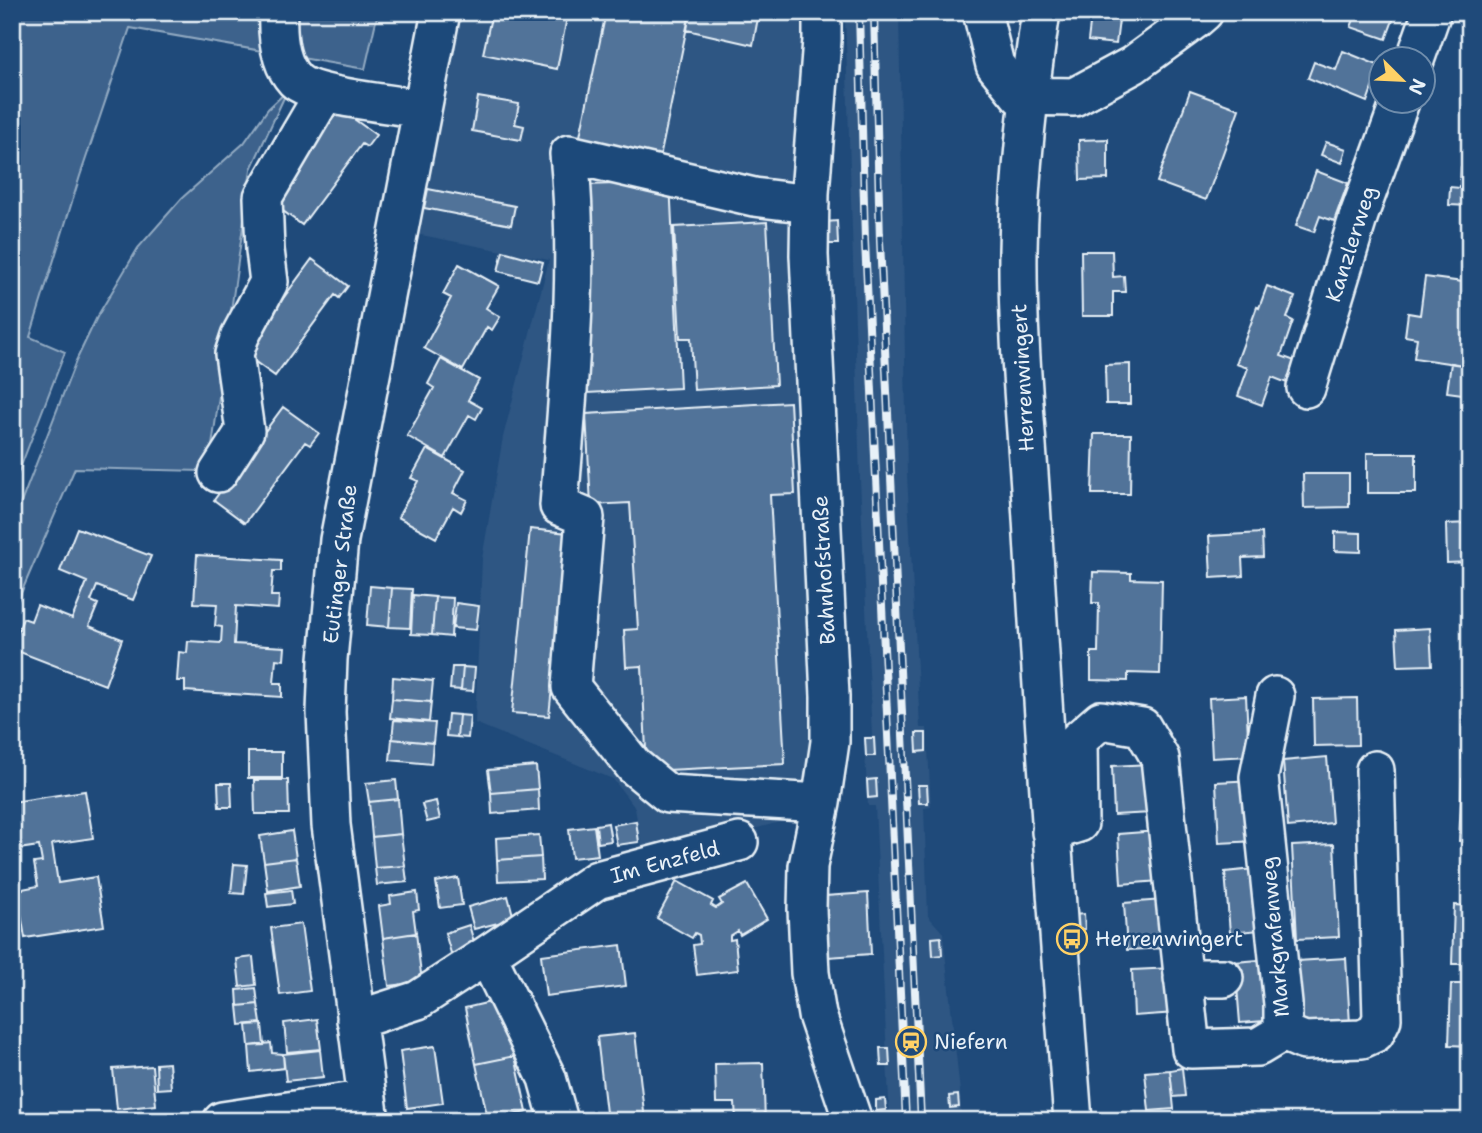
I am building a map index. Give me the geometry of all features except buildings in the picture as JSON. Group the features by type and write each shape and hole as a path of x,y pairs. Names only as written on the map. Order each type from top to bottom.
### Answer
{"street":[{"path":"278,12 277,27 283,61 296,81 319,92 422,109"},
{"name":"Eutinger Straße","path":"369,1110 331,825 327,724 328,659 339,540 441,12"},
{"name":"Bahnhofstraße","path":"822,12 810,204 809,268 830,742 808,866 807,909 810,973 817,1015 853,1121"},
{"path":"982,12 995,65 1020,96 1028,97 1074,97 1133,65 1204,12"},
{"name":"Herrenwingert","path":"1041,12 1028,97 1021,170 1019,336 1051,832 1073,1121"},
{"path":"1420,46 1432,12"},
{"path":"218,473 245,431 234,354 240,336 270,282 262,197 319,102 319,92"},
{"name":"Kanzlerweg","path":"1306,388 1359,215 1395,116"},
{"path":"810,204 754,197 569,154 574,302 559,506 585,517 571,687 634,766 668,794 821,803"},
{"name":"Markgrafenweg","path":"1051,832 1079,823 1078,740 1101,720 1142,727 1160,758 1191,1049 1258,1047 1283,1032 1283,1004 1259,777 1275,696"},
{"path":"1283,1032 1304,1041 1362,1040 1375,1033 1381,1019 1375,770"},
{"name":"Im Enzfeld","path":"356,1020 418,1000 597,880 739,842"},
{"path":"487,955 547,1079 559,1121"},
{"path":"1183,978 1224,978"},
{"path":"222,1121 369,1110"}],"shaded area":[{"path":"12,12 378,12 365,69 130,28 30,337 65,352 12,489"},
{"path":"461,12 805,12 793,233 811,772 798,817 644,859 635,808 613,779 475,723 482,559 503,437 549,260 416,234"},
{"path":"845,12 899,12 907,474 920,728 927,728 931,807 924,808 928,916 943,933 960,1092 961,1116 958,1121 890,1121 875,806 868,806 864,737 872,736 860,479"},
{"path":"287,91 251,169 212,446 202,471 75,468 12,614 12,526 76,361 97,317 138,248 182,198 244,143 268,109"}],"railway":[{"path":"859,12 865,241 906,1121"},
{"path":"874,12 880,241 921,1121"}],"place":[{"name":"Herrenwingert","path":"1072,939"},
{"name":"Niefern","path":"911,1042"}]}
